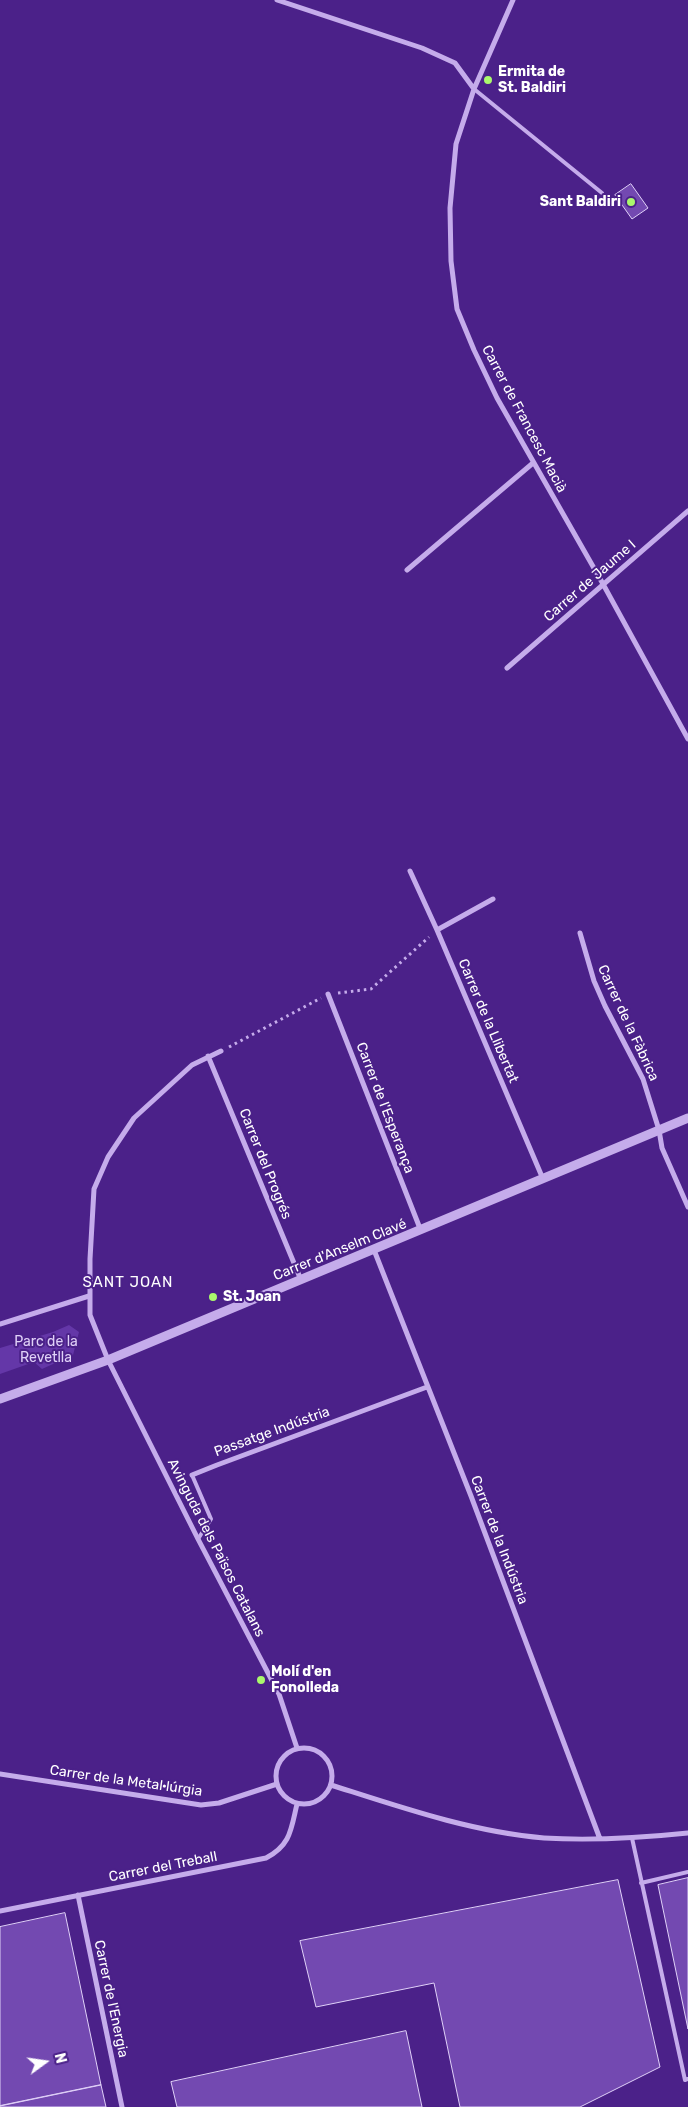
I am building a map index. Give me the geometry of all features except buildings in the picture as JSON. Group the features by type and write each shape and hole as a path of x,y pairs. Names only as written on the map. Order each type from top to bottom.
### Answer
{"street":[{"path":"277,0 422,48 455,63 474,89"},
{"name":"Carrer de Francesc Macià","path":"513,0 474,89 456,144 450,208 451,261 458,309 474,350 497,398 603,584 688,739"},
{"path":"407,570 533,463"},
{"name":"Carrer de Jaume I","path":"507,668 688,511"},
{"name":"Carrer de la Llibertat","path":"410,871 543,1180"},
{"path":"437,930 493,899"},
{"name":"Carrer de la Fàbrica","path":"580,933 594,981 605,1006 644,1079 659,1130 662,1148 688,1207"},
{"name":"Carrer de l'Esperança","path":"328,994 421,1231"},
{"name":"Avinguda dels Països Catalans","path":"221,1051 192,1065 134,1118 108,1158 94,1189 89,1296 90,1315 108,1360 198,1539 280,1694 297,1748"},
{"name":"Carrer del Progrés","path":"208,1056 301,1280"},
{"name":"Carrer d'Anselm Clavé","path":"0,1399 108,1360 688,1118"},
{"name":"Carrer de la Indústria","path":"374,1250 600,1839"},
{"path":"0,1324 89,1296"},
{"name":"Passatge Indústria","path":"192,1475 427,1387"},
{"path":"297,1748 312,1749 325,1757 331,1770 331,1785 325,1795 316,1802 297,1804 280,1792 277,1784 276,1772 280,1760 297,1748"},
{"name":"Carrer de la Metal·lúrgia","path":"0,1774 201,1805 219,1803 277,1784"},
{"path":"331,1785 496,1831 544,1838 632,1838 688,1833"},
{"name":"Carrer del Treball","path":"0,1911 266,1858 277,1852 285,1843 297,1804"},
{"name":"Carrer de l'Energia","path":"78,1895 122,2107"}],"lane":[{"path":"474,89 602,193"},
{"name":"Passatge Indústria","path":"192,1475 211,1519 198,1539"},
{"path":"632,1838 685,2080 688,2079"},
{"path":"641,1883 688,1872"}],"green space":[{"name":"Parc de la Revetlla","path":"69,1325 79,1332 73,1355 42,1369 34,1362 0,1374 0,1348 53,1332"}],"place":[{"name":"Ermita de St. Baldiri","path":"488,80"},
{"name":"Sant Baldiri","path":"631,202"},
{"name":"St. Joan","path":"213,1297"},
{"name":"Molí d'en Fonolleda","path":"261,1680"}],"district":[{"name":"SANT JOAN","path":"128,1283"}]}
